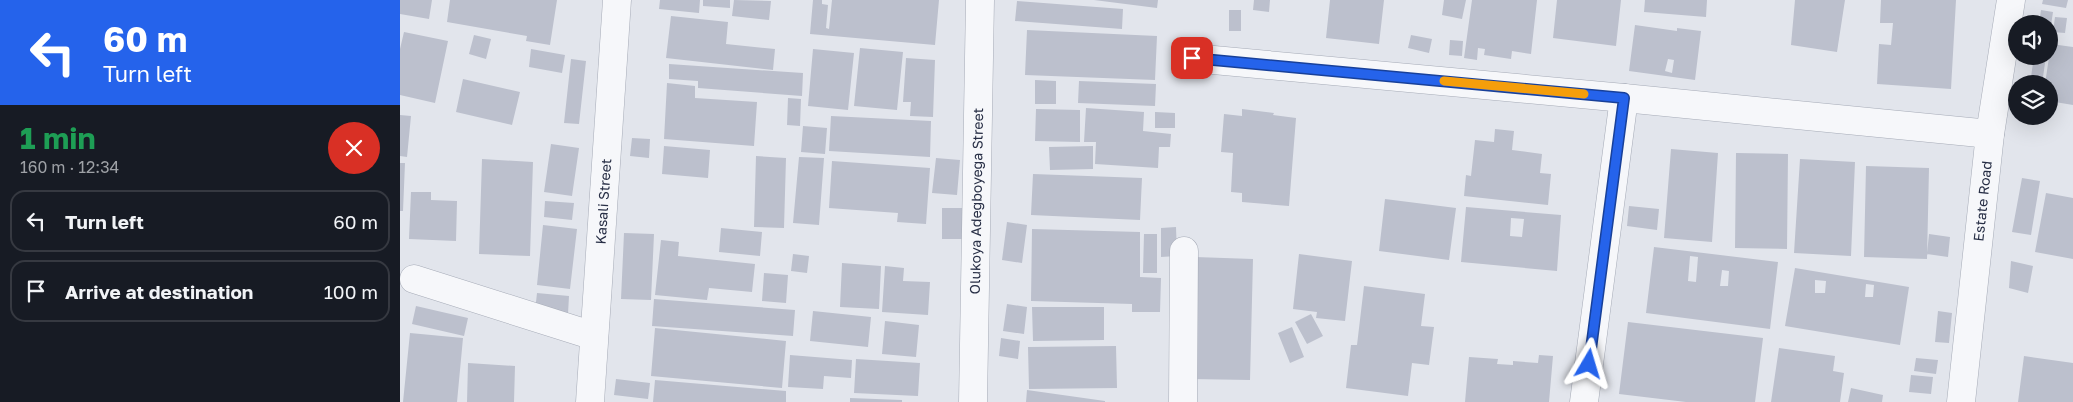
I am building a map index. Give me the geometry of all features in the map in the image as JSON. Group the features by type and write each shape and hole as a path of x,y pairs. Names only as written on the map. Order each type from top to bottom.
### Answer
{"street":[{"name":"Kasali Street","path":"590,402 617,0"},
{"name":"Olukoya Adegboyega Street","path":"972,402 980,0"},
{"name":"Estate Road","path":"1961,402 1990,134 2011,0"},
{"path":"1192,58 1990,134"},
{"path":"1584,402 1624,98"},
{"path":"1183,402 1184,251"},
{"path":"414,279 594,336"}],"building":[{"path":"400,0 432,0 429,19 400,14"},
{"path":"450,0 557,0 550,45 526,41 527,36 447,22"},
{"path":"660,0 700,0 699,13 659,9"},
{"path":"703,0 730,0 730,8 703,6"},
{"path":"734,0 771,1 769,20 732,16"},
{"path":"813,0 822,0 822,4 828,5 826,28 829,29 832,0 939,0 935,45 810,34"},
{"path":"1094,0 1158,0 1157,8"},
{"path":"1254,0 1270,0 1269,12 1253,10"},
{"path":"1330,0 1384,0 1379,44 1326,38"},
{"path":"1444,0 1466,0 1462,19 1442,15"},
{"path":"1472,0 1537,0 1531,54 1512,51 1511,59 1484,55 1485,49 1478,48 1477,60 1464,58"},
{"path":"1557,0 1621,0 1616,46 1553,38"},
{"path":"1645,0 1707,0 1706,17 1644,12"},
{"path":"1795,0 1845,0 1837,52 1791,45"},
{"path":"1881,0 1956,0 1951,89 1877,84 1879,44 1891,45 1893,23 1880,23"},
{"path":"2043,0 2068,0 2066,8 2042,4"},
{"path":"1017,1 1123,9 1122,29 1015,21"},
{"path":"1229,10 1241,10 1241,31 1229,31"},
{"path":"2041,10 2053,12 2053,15 2040,15"},
{"path":"671,16 728,22 726,44 775,49 773,70 666,58"},
{"path":"2058,17 2067,18 2065,33 2058,32"},
{"path":"1635,25 1677,31 1677,28 1701,31 1695,80 1629,71","holes":["1668,59 1674,60 1672,73 1665,71"]},
{"path":"1027,30 1157,36 1155,80 1025,75"},
{"path":"404,32 448,41 435,103 400,95 400,49"},
{"path":"474,35 491,39 486,59 469,54"},
{"path":"1411,35 1432,39 1429,53 1408,48"},
{"path":"1450,40 1463,41 1462,56 1449,55"},
{"path":"2058,45 2073,47 2073,105 2058,102 2058,75 2046,75 2048,65 2058,65"},
{"path":"860,48 903,52 897,110 854,106"},
{"path":"531,49 565,55 562,73 529,67"},
{"path":"813,49 854,53 848,110 808,106"},
{"path":"906,58 935,60 933,117 910,116 911,102 903,102"},
{"path":"571,59 586,61 579,124 564,123"},
{"path":"669,64 803,73 802,96 698,88 698,81 669,79"},
{"path":"2033,65 2045,65 2043,75 2031,75"},
{"path":"463,79 520,92 512,125 456,112"},
{"path":"1035,80 1056,81 1056,104 1035,104"},
{"path":"1079,81 1156,84 1155,106 1078,103"},
{"path":"667,83 695,86 695,98 757,102 754,146 664,139"},
{"path":"788,98 801,99 800,126 787,125"},
{"path":"1086,108 1144,112 1143,131 1171,134 1170,147 1159,147 1158,168 1095,164 1096,142 1084,142"},
{"path":"1036,109 1080,110 1080,142 1035,141"},
{"path":"1242,109 1296,118 1289,206 1242,202 1242,193 1231,192 1233,153 1221,152 1224,114 1242,116"},
{"path":"1155,112 1175,113 1175,128 1155,128"},
{"path":"400,115 411,116 407,157 400,156"},
{"path":"831,116 931,121 930,157 829,151"},
{"path":"803,126 827,128 825,154 801,152"},
{"path":"1495,129 1514,131 1512,150 1542,154 1540,173 1551,174 1548,205 1464,196 1466,175 1471,176 1475,140 1494,142"},
{"path":"632,138 650,139 649,158 630,156"},
{"path":"551,144 579,148 572,196 544,192"},
{"path":"664,146 710,150 708,178 662,174"},
{"path":"1093,146 1093,169 1050,170 1049,147"},
{"path":"1671,149 1718,153 1712,242 1664,238"},
{"path":"1736,153 1788,154 1787,249 1735,248"},
{"path":"756,156 786,158 784,228 754,227"},
{"path":"799,157 824,158 819,225 793,223"},
{"path":"936,158 960,160 957,195 932,193"},
{"path":"482,159 533,162 530,256 479,254"},
{"path":"1800,159 1855,162 1851,256 1794,253"},
{"path":"832,161 930,168 926,224 897,222 898,213 829,208"},
{"path":"400,163 405,163 403,211 400,211"},
{"path":"1866,166 1929,168 1927,259 1864,257"},
{"path":"1033,174 1142,178 1140,220 1031,215"},
{"path":"2022,178 2040,181 2031,235 2012,232"},
{"path":"411,192 431,192 431,200 457,201 456,241 409,239"},
{"path":"2046,193 2073,198 2073,259 2035,252"},
{"path":"1385,199 1456,208 1449,260 1379,251"},
{"path":"545,201 574,203 572,220 544,217"},
{"path":"1629,206 1659,209 1657,230 1627,226"},
{"path":"1466,207 1561,215 1557,271 1461,262","holes":["1511,218 1524,219 1522,237 1510,236"]},
{"path":"942,208 962,208 963,239 942,239"},
{"path":"1007,222 1027,225 1022,263 1002,260"},
{"path":"543,225 577,229 570,289 537,285"},
{"path":"1176,227 1177,256 1161,257 1161,228"},
{"path":"721,228 762,232 760,256 719,252"},
{"path":"1032,229 1140,232 1140,277 1161,278 1160,312 1132,312 1132,304 1031,301"},
{"path":"624,233 654,234 651,300 621,299"},
{"path":"1144,234 1157,234 1157,273 1143,273"},
{"path":"1929,234 1950,237 1948,257 1927,254"},
{"path":"661,240 679,242 678,256 755,264 752,292 709,288 707,300 655,295"},
{"path":"1654,247 1778,262 1770,329 1646,313","holes":["1690,256 1698,257 1696,282 1688,281","1722,270 1729,271 1728,286 1720,286"]},
{"path":"793,254 809,256 807,273 791,271"},
{"path":"1299,254 1352,261 1345,321 1316,318 1317,312 1293,309"},
{"path":"1195,257 1253,259 1250,380 1191,379"},
{"path":"2011,261 2033,266 2028,293 2009,288"},
{"path":"842,263 881,266 879,309 840,307"},
{"path":"885,266 904,268 903,281 930,282 928,315 882,312"},
{"path":"1795,268 1909,287 1900,345 1785,326","holes":["1815,280 1826,281 1825,293 1815,293","1866,284 1874,285 1873,297 1865,297"]},
{"path":"764,273 788,275 786,303 762,301"},
{"path":"1364,286 1425,294 1421,326 1434,327 1429,365 1412,363 1408,396 1346,388 1351,345 1357,345"},
{"path":"537,293 569,296 568,314 535,311"},
{"path":"654,299 795,310 793,336 652,326"},
{"path":"1007,304 1027,307 1024,334 1003,331"},
{"path":"416,306 468,318 464,336 412,324"},
{"path":"1032,307 1104,307 1104,340 1033,341"},
{"path":"813,311 871,317 868,347 810,341"},
{"path":"1938,311 1952,313 1949,343 1935,342"},
{"path":"1311,314 1323,336 1307,344 1295,322"},
{"path":"885,321 919,325 916,357 882,354"},
{"path":"1628,322 1763,338 1755,402 1686,402 1619,394"},
{"path":"1292,327 1304,357 1290,363 1278,333"},
{"path":"655,328 786,341 782,388 651,376"},
{"path":"410,333 463,338 457,402 403,402"},
{"path":"1001,338 1020,341 1018,359 999,356"},
{"path":"1116,346 1117,388 1029,389 1028,347"},
{"path":"1779,348 1835,356 1833,371 1844,373 1840,402 1771,402"},
{"path":"790,355 852,360 851,378 824,376 823,389 788,387"},
{"path":"1539,355 1553,356 1549,402 1465,402 1469,357 1498,359 1497,364 1513,365 1513,361 1538,363"},
{"path":"2024,356 2073,363 2073,402 2018,402"},
{"path":"1916,358 1938,360 1936,374 1914,371"},
{"path":"856,359 920,363 918,396 854,393"},
{"path":"468,363 515,366 514,402 467,402"},
{"path":"1911,375 1933,377 1931,394 1909,392"},
{"path":"616,379 650,383 648,399 614,395"},
{"path":"655,380 786,391 786,402 653,402"},
{"path":"1851,388 1883,395 1882,402 1848,402"},
{"path":"1027,390 1105,401 1105,402 1026,402"},
{"path":"850,398 902,400 902,402 850,402"}],"slow traffic":[{"path":"1444,81 1584,94"}],"route":[{"path":"1192,58 1624,98 1589,364"}]}
